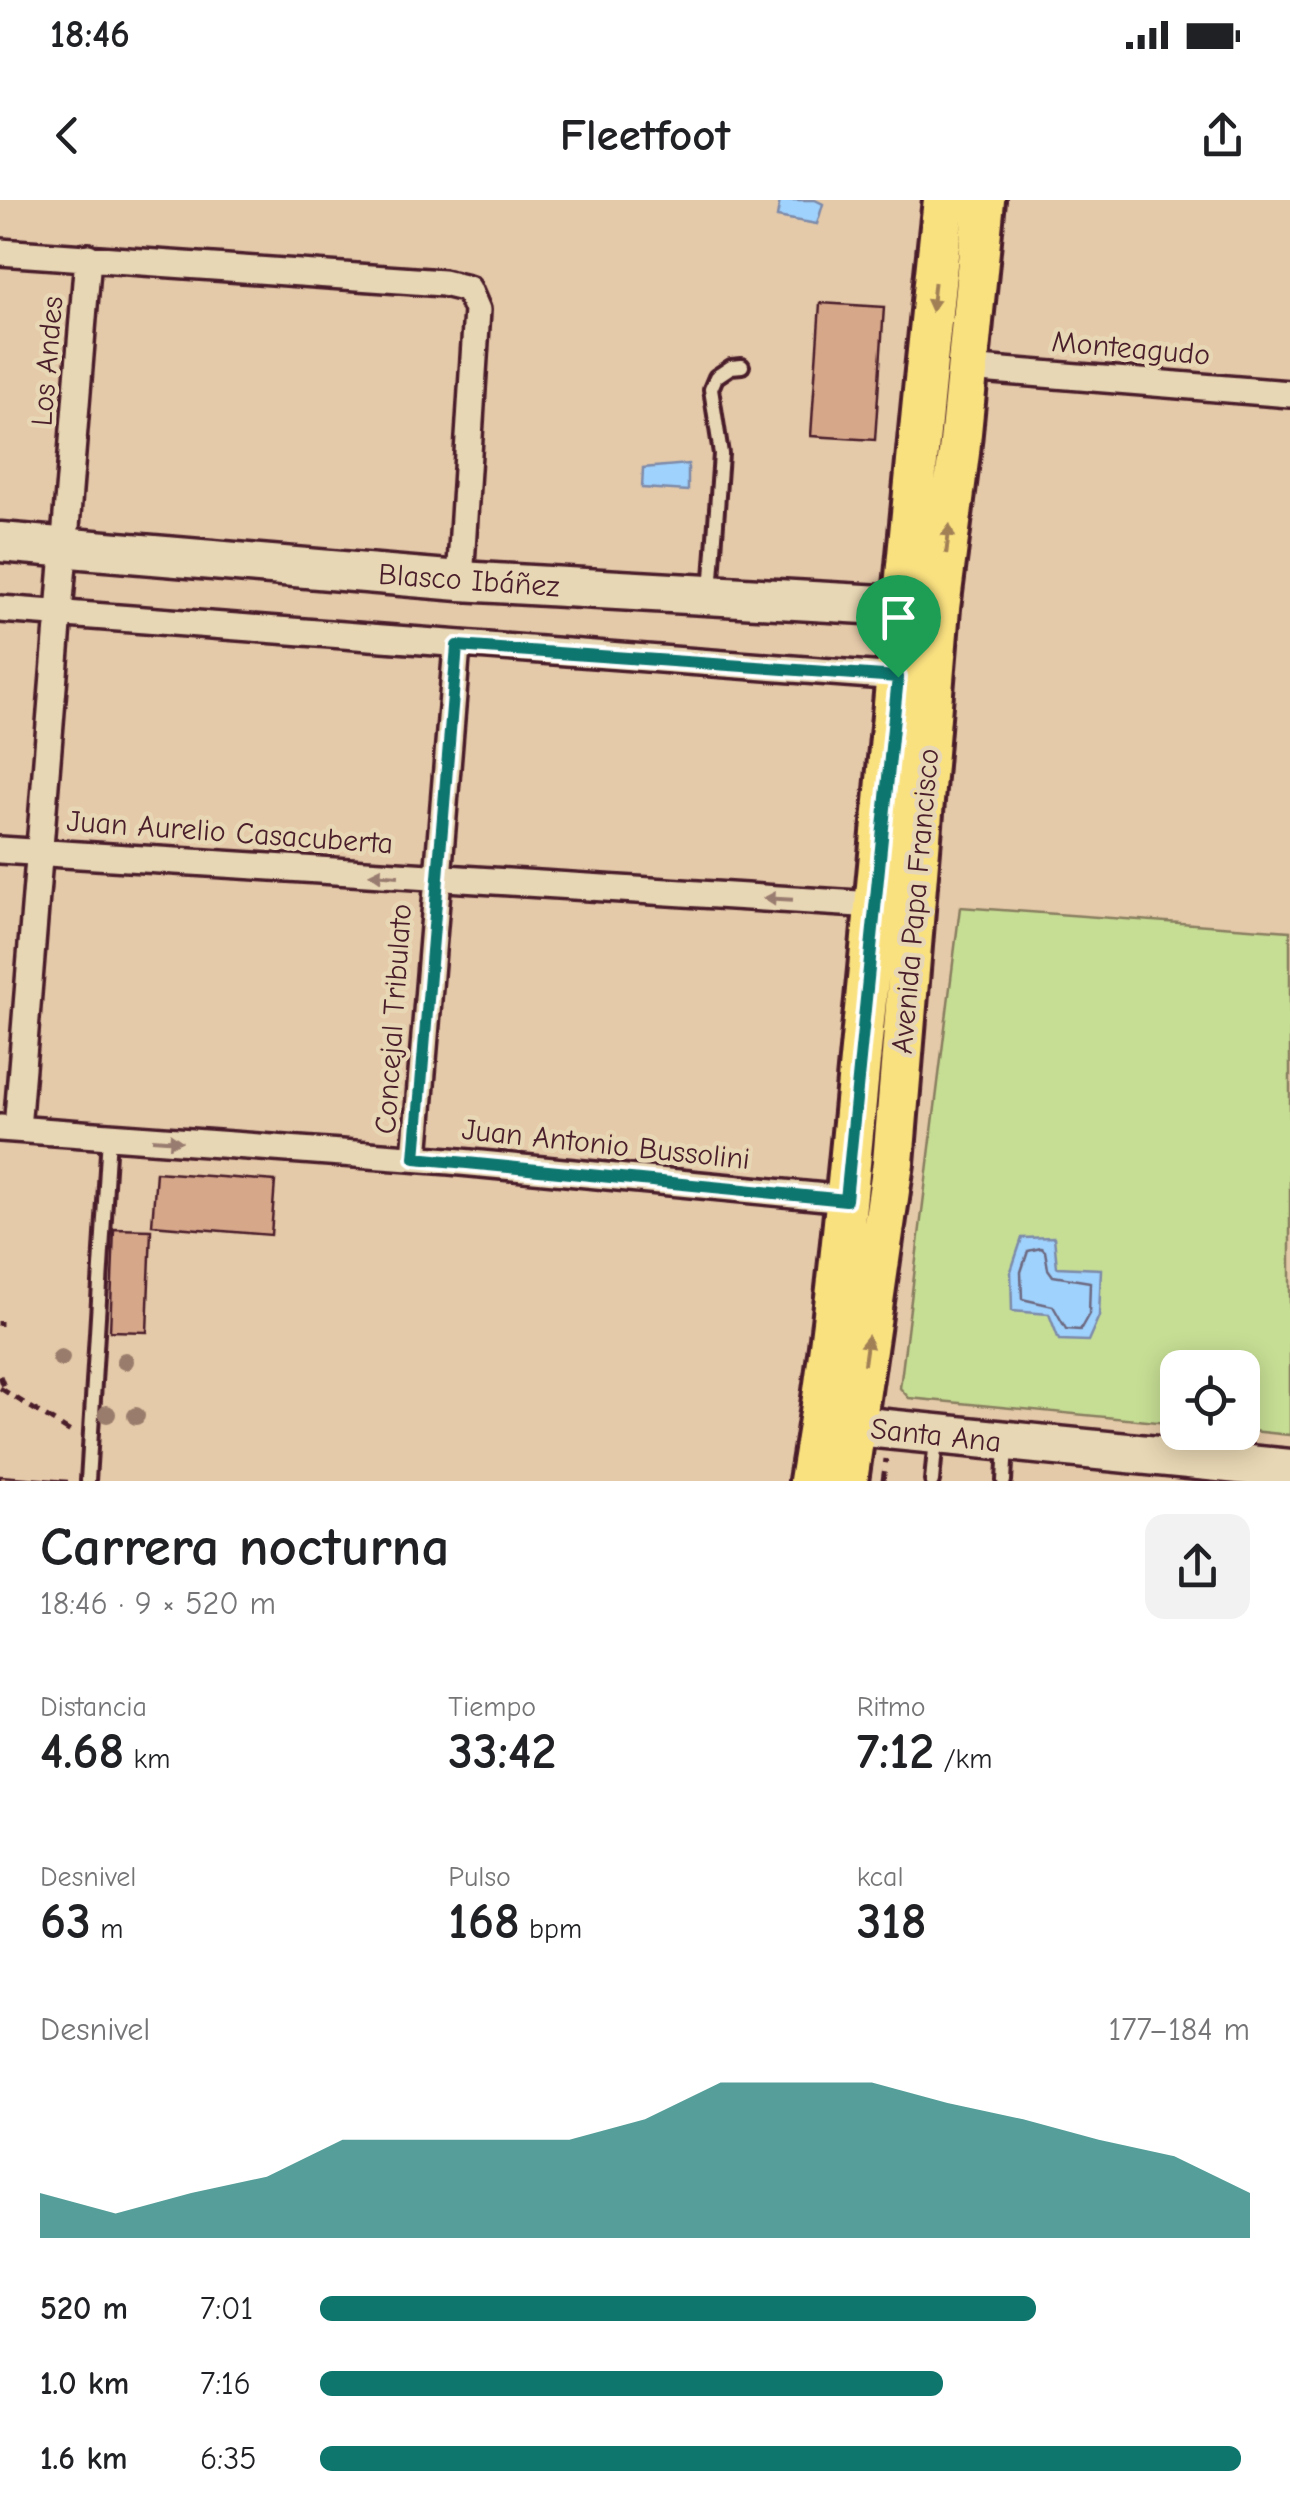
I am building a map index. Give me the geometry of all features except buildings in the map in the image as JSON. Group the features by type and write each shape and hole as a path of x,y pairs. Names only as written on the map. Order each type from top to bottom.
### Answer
{"main road":[{"name":"Avenida Papa Francisco","path":"810,1481 838,1424 893,1162 922,608 915,454 944,200"},
{"name":"Avenida Papa Francisco","path":"847,1481 838,1424 846,1200 898,677 922,608 966,368 984,200"}],"street":[{"path":"0,252 443,282 468,289 477,310 460,580"},
{"name":"Los Andes","path":"8,1128 42,852 88,257"},
{"name":"Monteagudo","path":"966,368 1290,394"},
{"name":"Blasco Ibáñez","path":"0,542 460,580 922,608"},
{"path":"0,610 898,677"},
{"name":"Concejal Tribulato","path":"415,1158 457,646"},
{"name":"Juan Aurelio Casacuberta","path":"0,850 876,905"},
{"name":"Juan Antonio Bussolini","path":"8,1128 415,1158 846,1200"},
{"name":"Santa Ana","path":"838,1424 1290,1470"}],"lane":[{"path":"711,596 721,454 712,389 716,377 731,367 742,366"},
{"path":"88,1481 109,1136"},
{"path":"932,1481 936,1435"},
{"path":"1004,1481 1006,1442"}],"path":[{"path":"0,1376 3,1390 89,1444"}],"green space":[{"path":"960,907 1290,931 1290,1435 1260,1432 1260,1350 1160,1350 1160,1422 909,1398 900,1388"}],"water":[{"path":"780,200 815,200 823,204 817,224 777,217"},
{"path":"688,464 688,491 642,488 643,468"},
{"path":"1054,1237 1057,1267 1101,1269 1099,1316 1088,1341 1059,1340 1049,1314 1012,1311 1011,1271 1022,1238"}],"route":[{"path":"457,646 898,677 846,1200 415,1158 457,646"}]}
